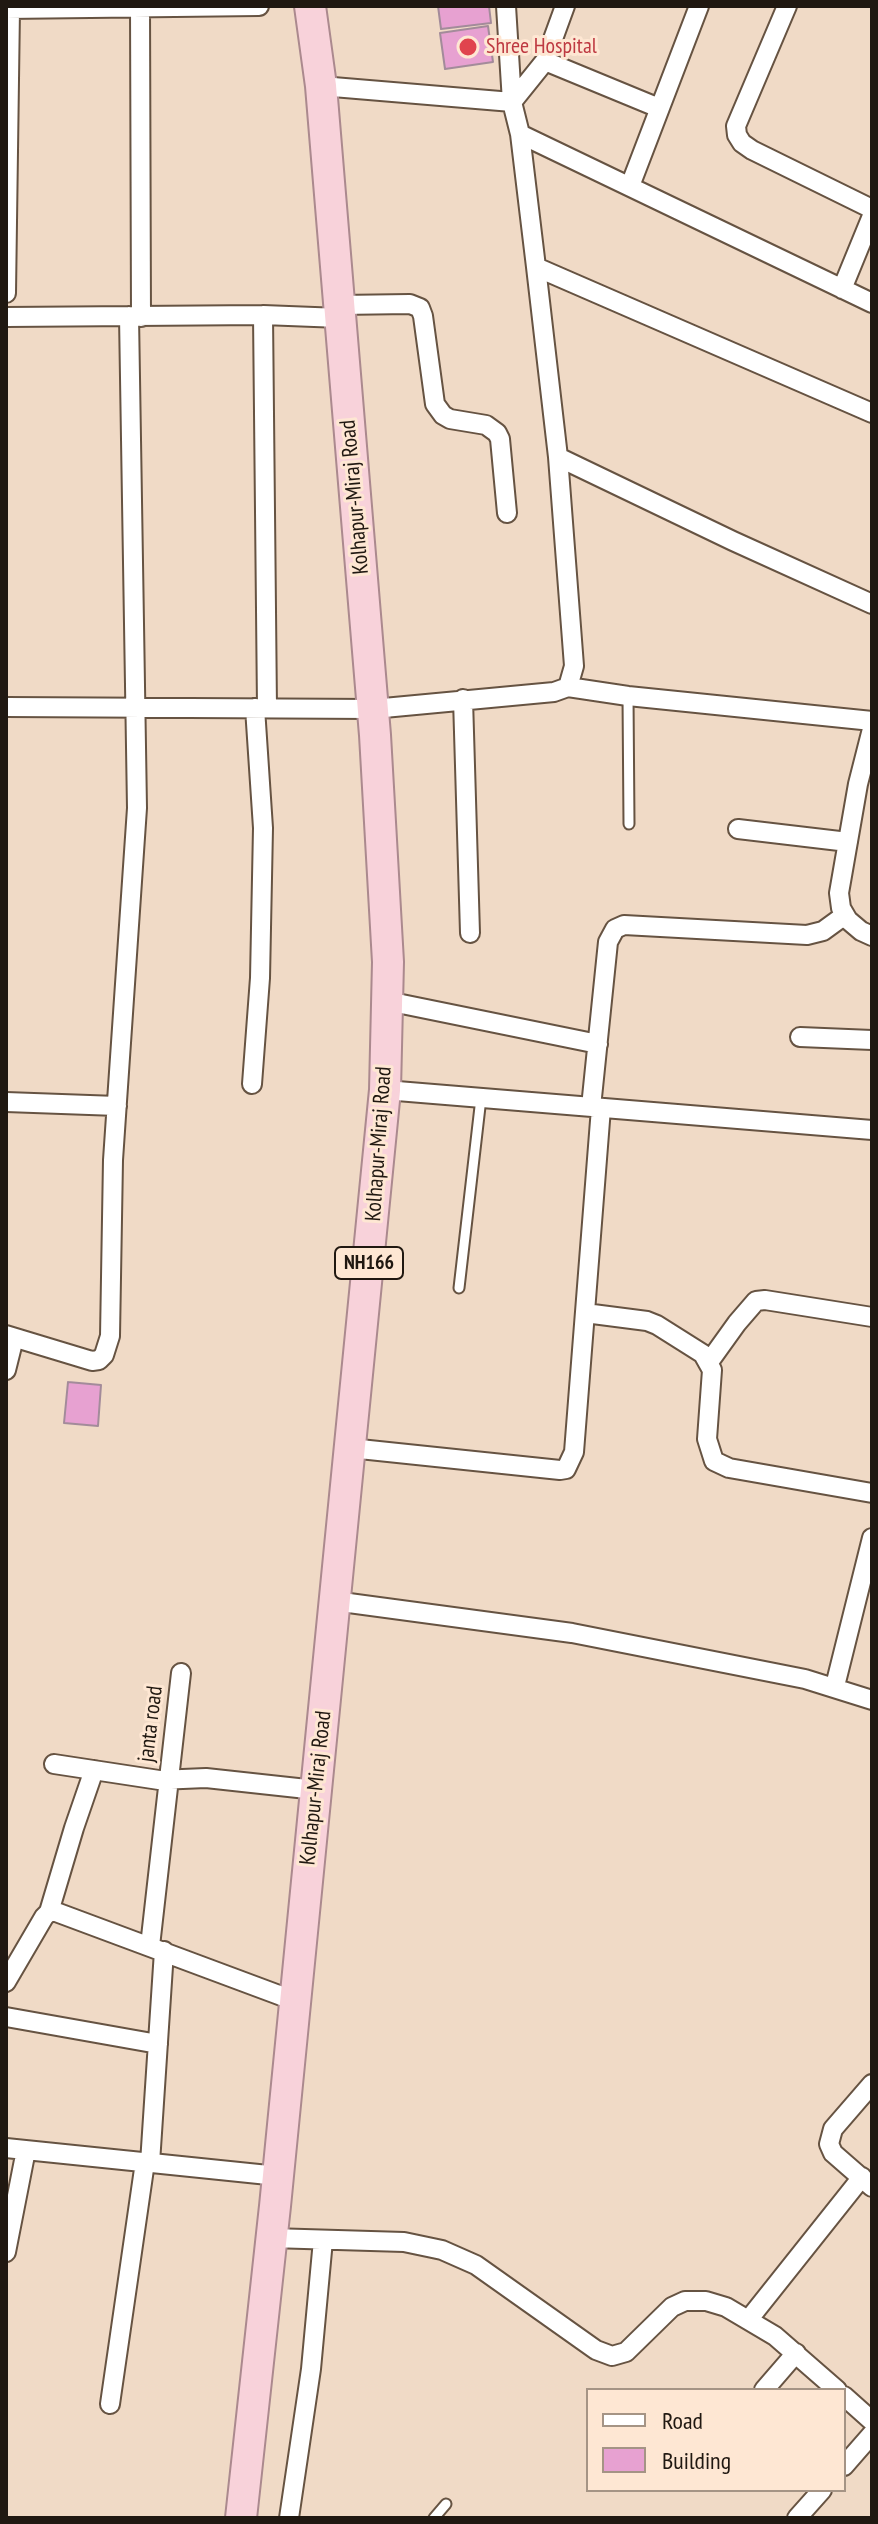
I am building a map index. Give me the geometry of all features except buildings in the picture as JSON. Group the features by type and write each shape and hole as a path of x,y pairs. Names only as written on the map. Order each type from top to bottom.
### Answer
{"highway":[{"name":"Kolhapur-Miraj Road","path":"241,2518 278,2176 385,1090 388,962 373,709 321,86 310,6"}],"street":[{"path":"6,293 8,9 259,6"},
{"path":"506,6 512,102 520,134 558,457 574,666 568,687"},
{"path":"512,102 545,61 565,6"},
{"path":"630,186 699,6"},
{"path":"787,6 736,126 737,135 752,150 872,209"},
{"path":"6,1370 10,1336 92,1361 99,1360 108,1346 113,1160 137,808 135,316 140,7"},
{"path":"545,61 659,108"},
{"path":"321,86 512,102"},
{"path":"520,134 872,303"},
{"path":"842,289 872,216"},
{"path":"536,267 872,413"},
{"path":"6,317 263,315 410,304 420,308 423,316 435,404 450,419 486,425 500,439 507,513"},
{"path":"252,1084 260,978 263,828 263,315"},
{"path":"558,457 872,604"},
{"path":"6,707 373,709 554,692 568,687 872,721"},
{"path":"463,699 470,933"},
{"path":"872,729 858,784 839,893 845,915 861,931 872,936"},
{"path":"738,829 848,842"},
{"path":"350,1448 566,1469 574,1452 585,1313 598,1044 608,942 615,929 624,925 807,935 823,931 845,915"},
{"path":"387,1001 598,1044"},
{"path":"800,1037 872,1040"},
{"path":"385,1090 872,1130"},
{"path":"6,1102 117,1106"},
{"path":"709,1362 756,1301 872,1317"},
{"path":"585,1313 636,1319 657,1325 703,1354 709,1362 712,1381 707,1439 714,1461 729,1468 872,1493"},
{"path":"835,1686 872,1538"},
{"path":"334,1601 572,1633 835,1686 872,1700"},
{"name":"janta road","path":"110,2404 148,2163 158,2044 157,1948 168,1780 181,1673"},
{"path":"54,1764 168,1780 206,1778 316,1790"},
{"path":"6,1982 49,1912 94,1770"},
{"path":"49,1912 157,1948 295,2001"},
{"path":"6,2017 158,2044"},
{"path":"749,2319 867,2182 833,2153 829,2137 872,2084"},
{"path":"6,2148 278,2176"},
{"path":"7,2247 26,2150"},
{"path":"271,2238 404,2242 442,2250 476,2265 596,2350 612,2356 626,2352 672,2307 695,2300 716,2304 749,2319 796,2353 835,2388"},
{"path":"289,2518 311,2369 323,2240"},
{"path":"766,2388 796,2353"},
{"path":"846,2398 872,2421"},
{"path":"846,2464 872,2434"},
{"path":"797,2518 820,2492"}],"lane":[{"path":"628,696 629,824"},
{"path":"459,1288 481,1098"},
{"path":"434,2518 446,2504"}],"place":[{"name":"Shree Hospital","path":"468,47"}]}
